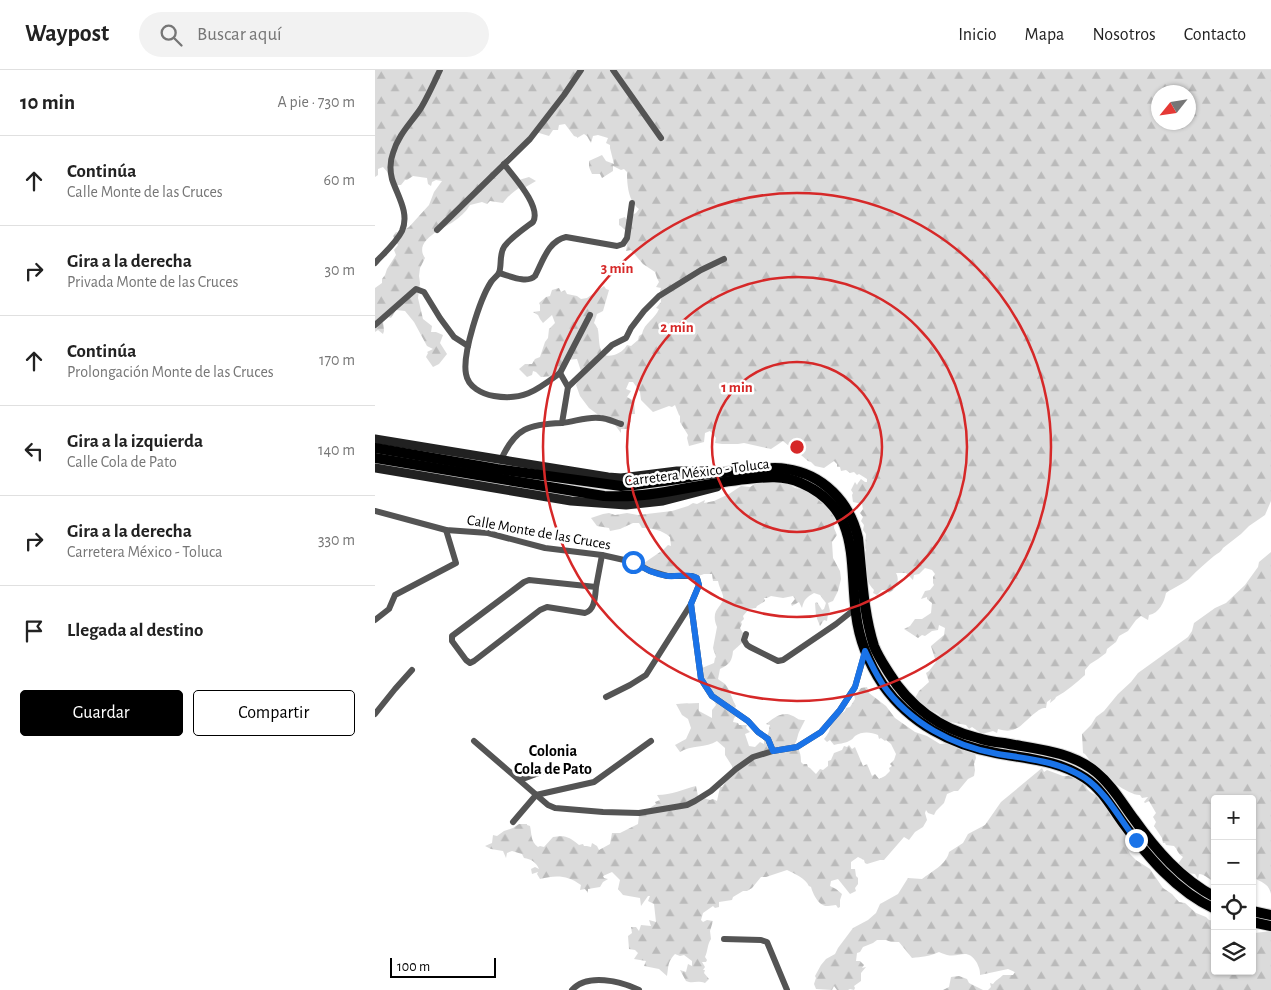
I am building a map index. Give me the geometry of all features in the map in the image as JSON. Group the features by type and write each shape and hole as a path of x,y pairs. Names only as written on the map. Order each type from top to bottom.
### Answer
{"main road":[{"name":"Carretera México - Toluca","path":"375,448 497,469 615,485 635,485 725,471 774,468 786,468 812,477 833,491 846,507 855,527 867,613 875,649 904,695 935,721 961,733 1059,754 1085,764 1097,772 1113,789 1152,843 1172,865 1199,889 1211,895"},
{"name":"Carretera México - Toluca","path":"375,458 605,496 636,496 718,482 764,477 780,477 800,482 828,500 847,529 856,615 865,651 893,698 923,724 959,743 996,753 1057,764 1086,779 1101,793 1158,867 1190,895 1211,907"},
{"path":"1256,912 1271,915"},
{"path":"1256,923 1271,926"}],"street":[{"path":"375,263 403,230 403,209 392,180 391,172 392,154 396,142 421,106 440,70"},
{"path":"437,230 529,139 564,96 581,70"},
{"path":"613,70 661,138"},
{"path":"504,164 530,200 535,217 533,222 505,245 502,250 499,273 491,281 480,307 468,346 465,360 468,380 475,389 485,395 510,398 535,390 560,373 590,316"},
{"path":"499,273 526,280 533,278 553,243 566,237 617,246 623,244 627,238 632,203"},
{"path":"562,423 568,387 612,345 626,338 631,328 655,299 701,270 724,259"},
{"path":"375,325 417,289 424,292 454,337 468,346"},
{"path":"560,373 568,387"},
{"path":"501,460 509,444 518,434 533,426 577,422 590,418 601,418 621,424"},
{"path":"375,439 608,477 621,478 677,471 725,471"},
{"path":"375,468 571,501 626,505 663,501 740,480"},
{"name":"Calle Monte de las Cruces","path":"375,511 445,530 489,533 545,548 602,555 633,562 650,571 667,576 692,576 697,578 699,585 691,604"},
{"path":"375,620 389,610 395,595 457,563 445,530"},
{"path":"597,587 529,580 452,636 452,641 471,663 541,610 547,608 590,611 593,607 597,587 602,555"},
{"path":"606,697 631,686 646,675 691,604"},
{"path":"691,604 701,679 712,696 748,721 768,739 773,751"},
{"path":"746,634 744,640 747,645 779,661 836,624 856,608"},
{"path":"474,741 548,805 555,808 639,813 678,806 695,801 711,791 753,757 797,747 821,732 840,710 855,687 865,651"},
{"path":"375,714 412,670"},
{"path":"513,822 536,794 593,782 651,741"},
{"path":"520,780 547,770"},
{"path":"724,939 761,940 767,942 787,990"},
{"path":"572,990 575,986 586,981 598,981 623,983 639,990"}],"green space":[{"path":"375,70 1271,70 1271,501 1265,515 1249,526 1188,580 1166,593 1161,607 1149,615 1148,620 1141,616 1136,620 1128,631 1119,636 1116,642 1107,649 1106,653 1090,664 1085,670 1085,675 1050,703 1051,699 1047,702 1046,708 1039,710 1018,727 1010,731 998,729 997,733 993,731 982,734 972,727 969,729 966,725 945,721 915,698 919,691 929,682 926,673 936,662 931,646 944,635 945,628 939,625 938,630 918,638 904,629 910,626 915,619 922,619 931,613 932,603 927,597 921,599 925,591 930,590 934,585 933,577 935,574 932,570 925,568 919,574 914,575 913,580 906,573 896,573 898,581 892,591 889,593 886,590 882,590 877,595 873,593 874,590 868,581 864,566 866,534 861,521 863,517 860,513 863,509 862,504 853,502 851,490 855,482 857,485 861,479 867,482 867,479 854,472 841,471 834,461 824,468 815,466 801,455 792,453 789,446 783,441 771,449 744,443 722,444 715,443 716,438 710,431 705,433 704,442 689,446 688,435 680,422 680,416 675,405 653,412 641,400 640,392 633,382 629,382 626,389 631,391 627,397 634,401 635,414 630,414 631,422 628,423 628,429 621,429 621,433 615,425 602,421 580,396 576,385 582,374 577,359 566,360 553,376 541,377 533,371 532,375 527,377 519,369 525,364 532,364 535,359 540,357 548,338 549,329 555,323 552,315 543,323 538,315 533,312 540,311 539,303 550,296 552,290 559,288 561,292 565,290 567,294 581,299 587,298 604,286 609,290 603,311 597,314 594,323 598,330 600,348 605,355 609,356 623,350 627,345 631,346 638,340 659,309 656,308 661,302 661,288 656,287 659,282 655,272 643,264 631,250 626,251 627,233 619,225 619,219 625,217 631,220 632,215 639,209 630,197 627,172 624,169 621,170 613,166 613,171 602,178 600,174 592,174 589,167 589,161 602,155 606,161 614,164 610,145 606,143 608,138 598,135 593,136 591,143 584,134 577,138 574,136 565,124 559,125 558,130 553,130 549,136 536,132 506,157 504,161 519,180 529,177 536,181 524,188 519,188 503,203 490,201 487,204 482,202 470,205 458,218 430,236 426,241 422,252 425,258 420,268 418,298 423,319 432,326 431,332 443,335 440,343 447,354 439,364 433,367 426,357 427,352 433,349 427,346 414,322 405,311 396,310 391,318 388,317 383,321 383,334 378,330 375,332 375,288 382,283 387,269 396,255 394,250 398,245 393,236 396,232 399,233 409,227 429,205 434,192 442,181 436,180 432,182 431,186 428,184 427,178 413,176 405,180 401,185 391,185 389,174 383,167 378,169 378,175 375,177"},
{"path":"758,482 787,483 795,488 811,491 830,507 835,519 834,528 837,535 832,542 833,558 840,571 841,579 833,601 828,603 830,611 827,621 824,620 820,626 816,616 815,603 817,602 822,610 826,603 820,595 814,593 806,599 802,608 799,602 792,606 791,604 795,599 793,596 783,598 771,596 764,598 765,601 756,608 749,609 743,616 744,619 741,622 740,628 744,635 743,642 733,651 730,662 720,669 718,679 727,686 736,706 734,710 740,713 734,718 733,722 739,725 747,725 746,728 750,732 745,734 749,746 755,747 760,742 764,744 764,739 768,734 770,725 766,724 782,714 789,714 799,720 805,720 794,745 800,752 801,762 807,764 816,774 820,769 823,770 828,766 828,761 831,760 834,753 849,745 852,749 855,747 863,766 867,764 872,776 875,774 879,779 885,776 890,771 889,768 892,766 890,764 896,754 891,744 886,740 879,739 878,735 867,732 861,733 847,742 834,745 830,740 827,742 824,739 829,731 830,721 850,707 855,699 854,694 861,688 867,687 869,693 886,706 895,718 915,732 927,736 940,744 951,743 975,753 975,770 974,776 968,779 958,791 947,794 944,803 934,815 926,810 927,820 923,827 915,832 909,840 904,837 884,860 867,864 858,857 851,862 851,869 855,869 858,878 856,891 850,894 838,879 831,881 830,886 842,894 840,907 838,908 836,905 825,906 819,902 811,887 805,881 787,870 761,877 752,888 733,897 732,900 719,902 719,907 715,908 713,906 703,913 701,920 703,922 707,920 713,921 710,931 711,939 705,957 707,960 702,962 705,967 704,973 709,979 705,983 688,982 680,970 686,972 688,964 692,966 692,961 684,955 675,954 672,957 667,976 659,969 644,966 646,961 634,959 638,953 635,950 629,949 628,936 632,933 631,927 636,927 639,931 641,925 651,926 649,920 656,922 654,904 648,901 650,896 641,906 640,898 623,895 618,889 620,880 612,872 603,876 608,879 600,887 588,889 588,893 585,889 580,890 581,885 566,878 551,877 540,879 537,874 538,872 532,874 531,869 535,867 539,869 536,864 524,858 522,854 512,851 507,853 506,858 503,851 485,846 492,843 493,835 497,836 519,824 527,824 530,826 532,837 538,847 544,847 553,837 561,836 570,838 579,845 583,844 584,846 591,847 592,843 599,850 610,844 612,833 620,833 638,824 639,815 660,800 657,795 673,793 696,786 698,796 717,801 720,787 722,787 733,772 732,766 725,755 725,748 717,741 680,752 675,745 686,739 691,728 688,719 682,715 676,704 699,703 699,711 712,718 712,710 716,705 710,687 703,679 702,668 714,663 716,657 713,648 717,627 715,616 723,600 723,594 718,581 713,581 712,574 704,574 693,578 672,577 668,573 644,567 644,563 668,545 671,546 670,537 657,530 642,528 639,523 633,523 610,531 609,528 597,526 591,518 609,513 615,515 627,513 638,515 672,511 705,500 704,503 714,501 741,486 750,487"},
{"path":"1271,552 1271,894 1269,888 1264,883 1256,879 1256,795 1211,795 1211,880 1201,874 1199,874 1198,879 1195,874 1187,873 1177,865 1183,857 1174,846 1163,843 1154,826 1156,822 1153,817 1156,813 1149,801 1144,802 1148,797 1142,798 1140,795 1123,789 1098,770 1083,753 1082,734 1138,673 1188,637 1194,623 1215,608 1226,603 1245,585 1258,567 1259,562"},
{"path":"1042,768 1044,772 1047,770 1063,776 1073,777 1076,775 1081,778 1082,783 1088,783 1086,787 1090,791 1106,799 1122,825 1121,829 1127,839 1126,846 1130,854 1150,869 1163,888 1179,902 1185,903 1196,913 1211,920 1211,975 1256,975 1256,933 1271,931 1271,990 988,990 991,987 990,983 993,984 1003,975 1013,975 1015,972 1008,969 980,975 977,963 970,955 952,956 939,952 912,958 899,942 886,940 877,940 863,947 857,953 856,961 860,961 864,965 862,968 866,967 861,973 861,981 854,986 854,990 837,990 834,986 832,990 816,989 814,984 815,976 821,965 826,959 835,954 853,928 876,913 880,904 898,894 908,878 922,879 938,867 948,856 949,852 963,843 968,834 985,825 1001,802"},
{"path":"959,976 983,990 943,990 949,987 951,977"}],"district":[{"name":"Colonia Cola de Pato","path":"553,759"}],"route":[{"path":"633,562 650,571 667,576 692,576 697,578 699,585 691,604 701,679 712,696 748,721 768,739 773,751 797,747 821,732 850,697 855,687 865,651 893,698 923,724 935,732 974,748 1057,764 1075,772 1094,786 1136,840"}]}
